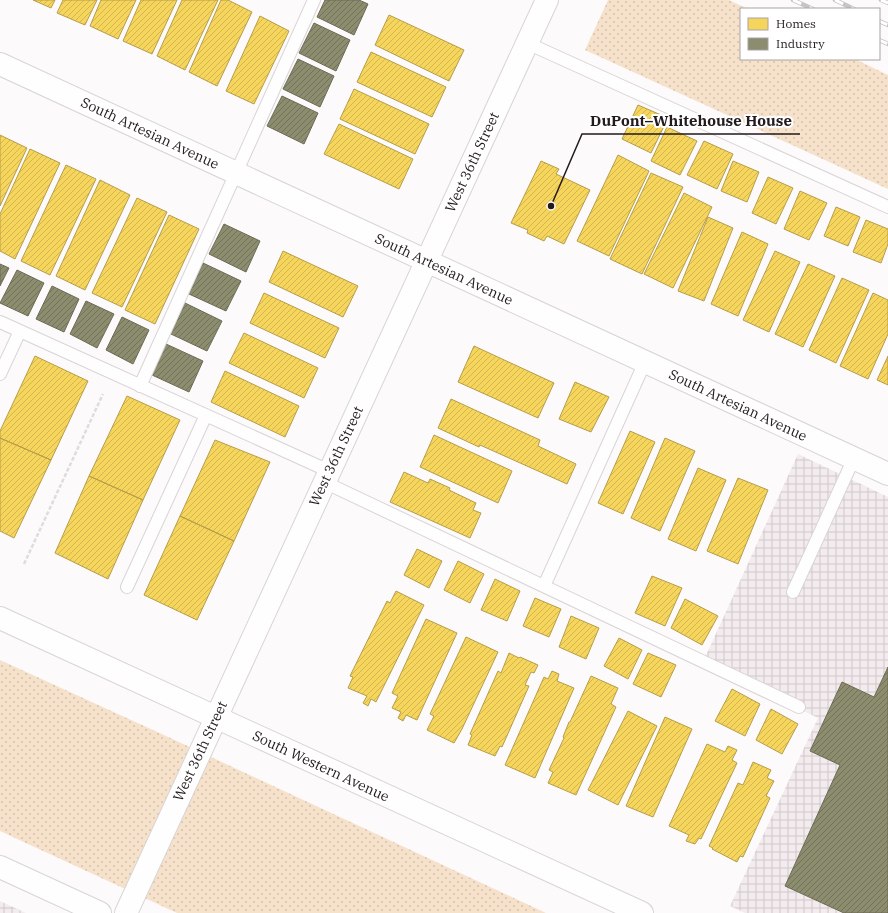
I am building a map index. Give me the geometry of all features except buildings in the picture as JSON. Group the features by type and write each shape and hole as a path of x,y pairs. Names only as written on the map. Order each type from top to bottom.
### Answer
{"street":[{"name":"West 36th Street","path":"126,913 547,0"},
{"name":"South Artesian Avenue","path":"0,64 888,474"},
{"name":"South Western Avenue","path":"0,618 642,913"},
{"path":"0,867 100,913"}],"lane":[{"path":"140,386 314,0"},
{"path":"527,43 888,207"},
{"path":"0,322 206,415 544,586 799,707"},
{"path":"0,374 20,331"},
{"path":"544,586 645,362"},
{"path":"127,588 206,415"},
{"path":"793,592 854,458"}],"path":[{"path":"24,564 113,373"}],"shaded area":[{"path":"608,0 729,0 746,8 740,8 740,60 857,60 888,75 888,189 585,50"},
{"path":"798,454 888,497 888,913 745,913 730,906 818,718 703,662"},
{"path":"0,660 546,913 177,913 0,831"},
{"path":"0,901 26,913 0,913"}],"railway":[{"path":"793,0 811,8"},
{"path":"835,0 852,8"},
{"path":"881,0 888,3"},
{"path":"880,21 888,25"},
{"path":"880,40 888,44"}],"place":[{"name":"DuPont–Whitehouse House","path":"551,206"}]}
